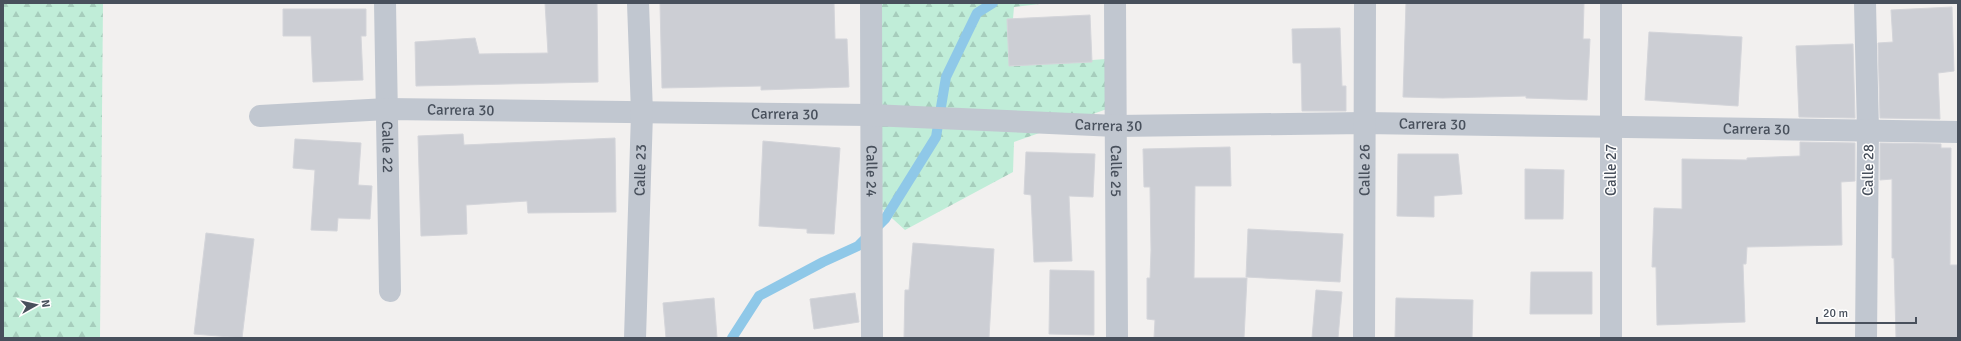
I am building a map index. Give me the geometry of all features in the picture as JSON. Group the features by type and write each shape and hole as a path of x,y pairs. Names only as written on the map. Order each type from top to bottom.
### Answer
{"street":[{"name":"Calle 22","path":"385,3 390,291"},
{"name":"Calle 23","path":"635,338 642,113 638,3"},
{"name":"Calle 24","path":"871,3 872,338"},
{"name":"Calle 25","path":"1115,3 1117,338"},
{"name":"Calle 26","path":"1364,3 1364,338"},
{"name":"Calle 27","path":"1611,3 1611,338"},
{"name":"Calle 28","path":"1865,3 1868,131 1866,338"},
{"name":"Carrera 30","path":"260,116 387,109 871,115 1116,126 1365,123 1958,132"}],"green space":[{"path":"3,3 103,3 100,338 3,338"},
{"path":"879,3 1048,3 1014,7 1009,66 1106,59 1107,109 1014,142 1013,172 905,230 882,209"}],"building":[{"path":"545,3 597,3 598,82 416,86 415,42 475,38 479,54 548,53"},
{"path":"660,3 834,3 835,39 847,39 849,87 761,90 761,86 662,88"},
{"path":"1406,3 1584,3 1583,39 1590,39 1587,100 1526,98 1526,96 1443,98 1403,97"},
{"path":"1952,7 1954,71 1938,73 1940,119 1880,118 1878,43 1893,42 1891,10"},
{"path":"283,9 366,9 366,36 361,36 363,80 313,82 311,36 283,36"},
{"path":"1090,15 1092,62 1009,66 1007,19"},
{"path":"1340,28 1342,86 1346,86 1346,111 1302,111 1301,63 1293,63 1292,29"},
{"path":"1649,32 1742,37 1738,106 1645,100"},
{"path":"1853,44 1855,118 1799,117 1796,46"},
{"path":"463,134 464,145 615,138 616,212 528,213 527,201 466,205 467,234 421,236 418,136"},
{"path":"295,139 361,143 358,185 372,186 370,219 338,218 337,231 311,230 315,170 293,168"},
{"path":"763,141 840,148 834,234 807,233 807,229 759,226"},
{"path":"1800,142 1855,143 1855,181 1841,182 1842,245 1747,247 1746,264 1743,264 1745,322 1657,325 1656,267 1652,267 1654,208 1682,209 1682,159 1747,160 1747,158 1800,156"},
{"path":"1880,143 1941,144 1941,148 1951,148 1950,265 1958,265 1958,338 1896,338 1894,258 1892,258 1892,179 1880,180"},
{"path":"1230,147 1231,186 1195,186 1194,278 1247,278 1244,338 1154,338 1155,320 1147,319 1147,278 1150,278 1151,250 1150,187 1144,187 1143,149"},
{"path":"1026,152 1095,154 1093,197 1069,196 1072,261 1034,262 1031,195 1024,194"},
{"path":"1398,154 1458,154 1462,194 1434,196 1434,217 1397,216"},
{"path":"1525,169 1564,170 1563,219 1525,219"},
{"path":"1248,229 1343,234 1340,282 1246,277"},
{"path":"206,233 254,239 242,338 194,334"},
{"path":"913,243 994,249 989,338 904,338 905,290 909,290"},
{"path":"1050,270 1094,271 1094,335 1049,334"},
{"path":"1531,272 1592,272 1592,314 1530,314"},
{"path":"1316,290 1342,292 1338,338 1312,338"},
{"path":"855,293 859,322 814,329 810,299"},
{"path":"714,298 717,338 666,338 663,303"},
{"path":"1396,298 1473,300 1472,338 1395,338"}],"waterway":[{"path":"732,338 759,296 823,262 858,246 885,219 936,137 946,77 977,13 993,3"}]}
